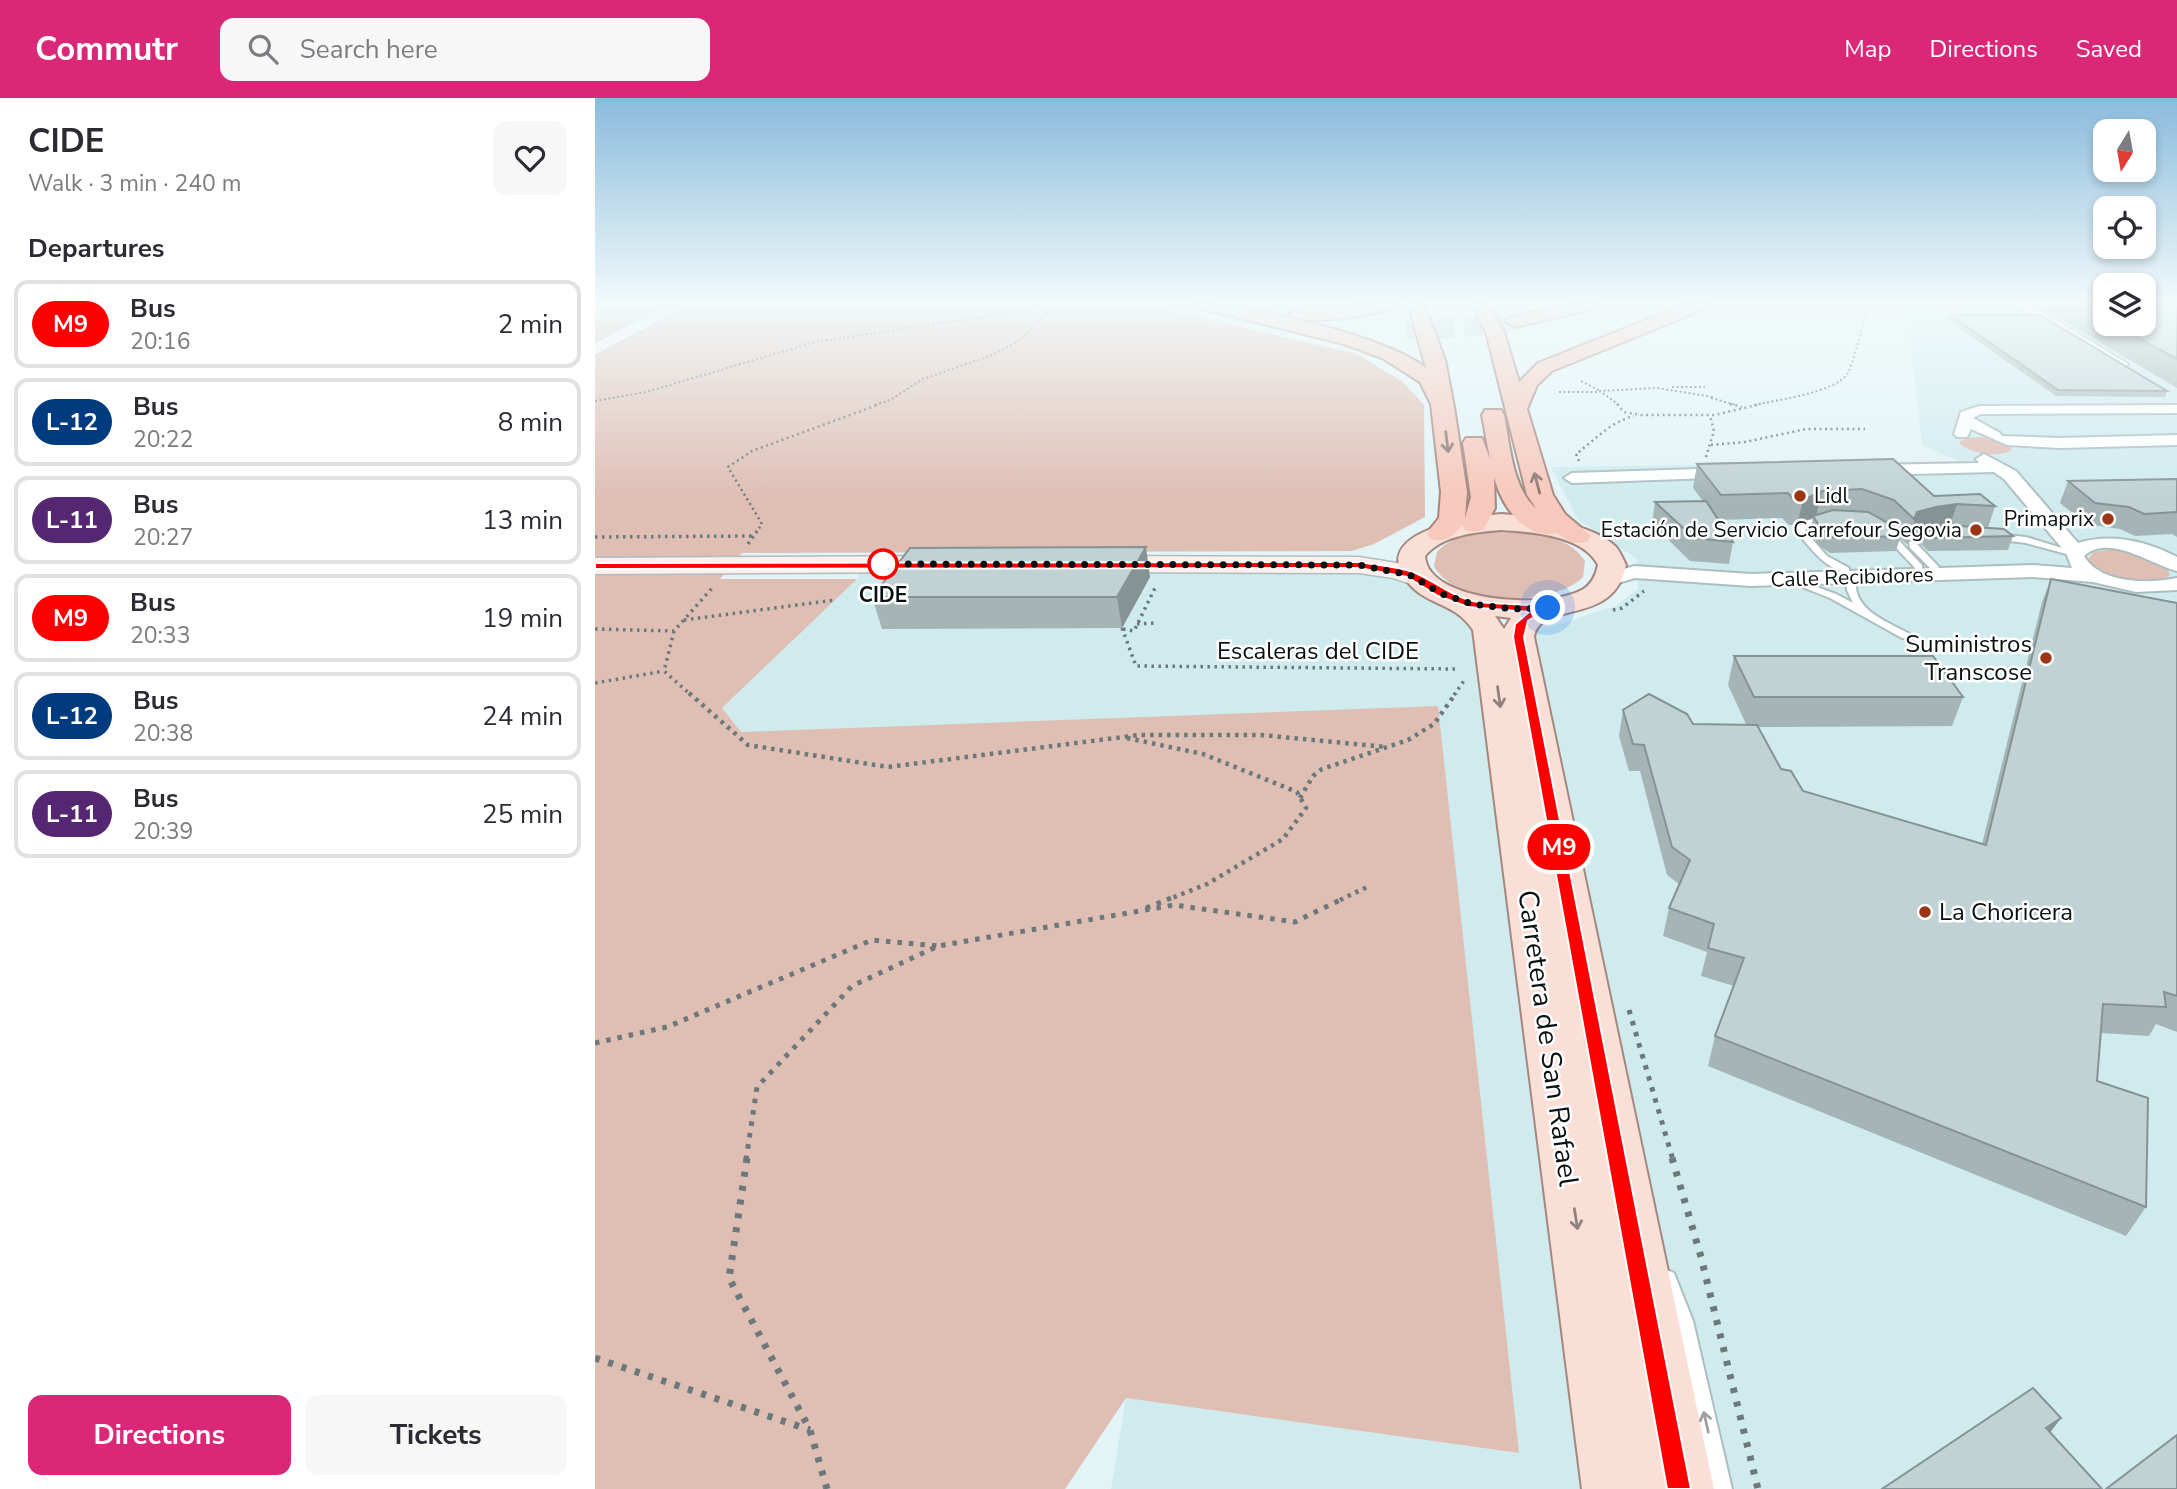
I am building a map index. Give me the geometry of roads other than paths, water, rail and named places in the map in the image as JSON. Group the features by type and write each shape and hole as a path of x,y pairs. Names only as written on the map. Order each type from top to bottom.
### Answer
{"highway":[{"path":"1416,369 1428,379 1443,407"},
{"path":"1432,537 1452,520 1454,502 1437,369"},
{"path":"1506,369 1540,495 1555,519 1577,536"},
{"path":"1517,408 1523,387 1542,369"},
{"path":"1488,390 1514,500 1530,519 1549,527"},
{"path":"1471,421 1484,503 1482,514 1474,524"}],"main road":[{"path":"1075,564 1302,564 1379,567 1497,608 1543,608 1586,598 1608,568 1594,544 1577,536 1549,527 1505,522 1474,524 1432,537 1405,550 1376,556 1302,564"},
{"path":"1432,537 1412,559 1413,568 1439,590"},
{"path":"595,566 726,573 762,565 971,564"},
{"name":"Carretera de San Rafael","path":"1439,590 1477,613 1489,629 1617,1489"},
{"name":"Carretera de San Rafael","path":"1543,608 1524,619 1520,624 1518,637 1679,1489"}],"street":[{"path":"2097,576 2079,565 2074,554 2039,507 2004,471 1949,442 1963,426 1968,413 1985,409 2177,409"},
{"path":"1963,426 2009,446"},
{"path":"1969,453 1988,457 2009,446 2177,440"},
{"path":"2004,471 2009,446"},
{"path":"1576,470 1749,473"},
{"path":"1851,470 2004,471"},
{"path":"2039,507 2084,533 2135,548 2177,556"},
{"name":"Calle Recibidores","path":"1608,568 1727,580 1789,580 1926,567 2029,564 2074,554 2083,547 2097,544 2135,548"},
{"path":"2135,548 2177,565"},
{"name":"Calle Recibidores","path":"1608,568 1633,563 1709,573 2033,571 2097,576 2147,587 2177,584"}],"lane":[{"path":"1837,520 1811,522 1801,529 1802,533 1824,558 1849,574 1851,593 1865,614"},
{"path":"1883,528 1926,567"},
{"path":"1926,567 1913,542 1944,537"},
{"path":"1980,537 2015,538 2074,554"},
{"path":"1789,580 1833,596 1906,636"},
{"path":"1614,1137 1651,1235"},
{"path":"1660,1259 1683,1321 1721,1489"},
{"path":"1600,1489 1605,1409"}],"place":[{"name":"Lidl","path":"1800,496"},
{"name":"Primaprix","path":"2108,519"},
{"name":"Estación de Servicio Carrefour Segovia","path":"1976,530"},
{"name":"CIDE","path":"883,564"},
{"name":"Suministros Transcose","path":"2046,658"},
{"name":"La Choricera","path":"1925,912"}]}
